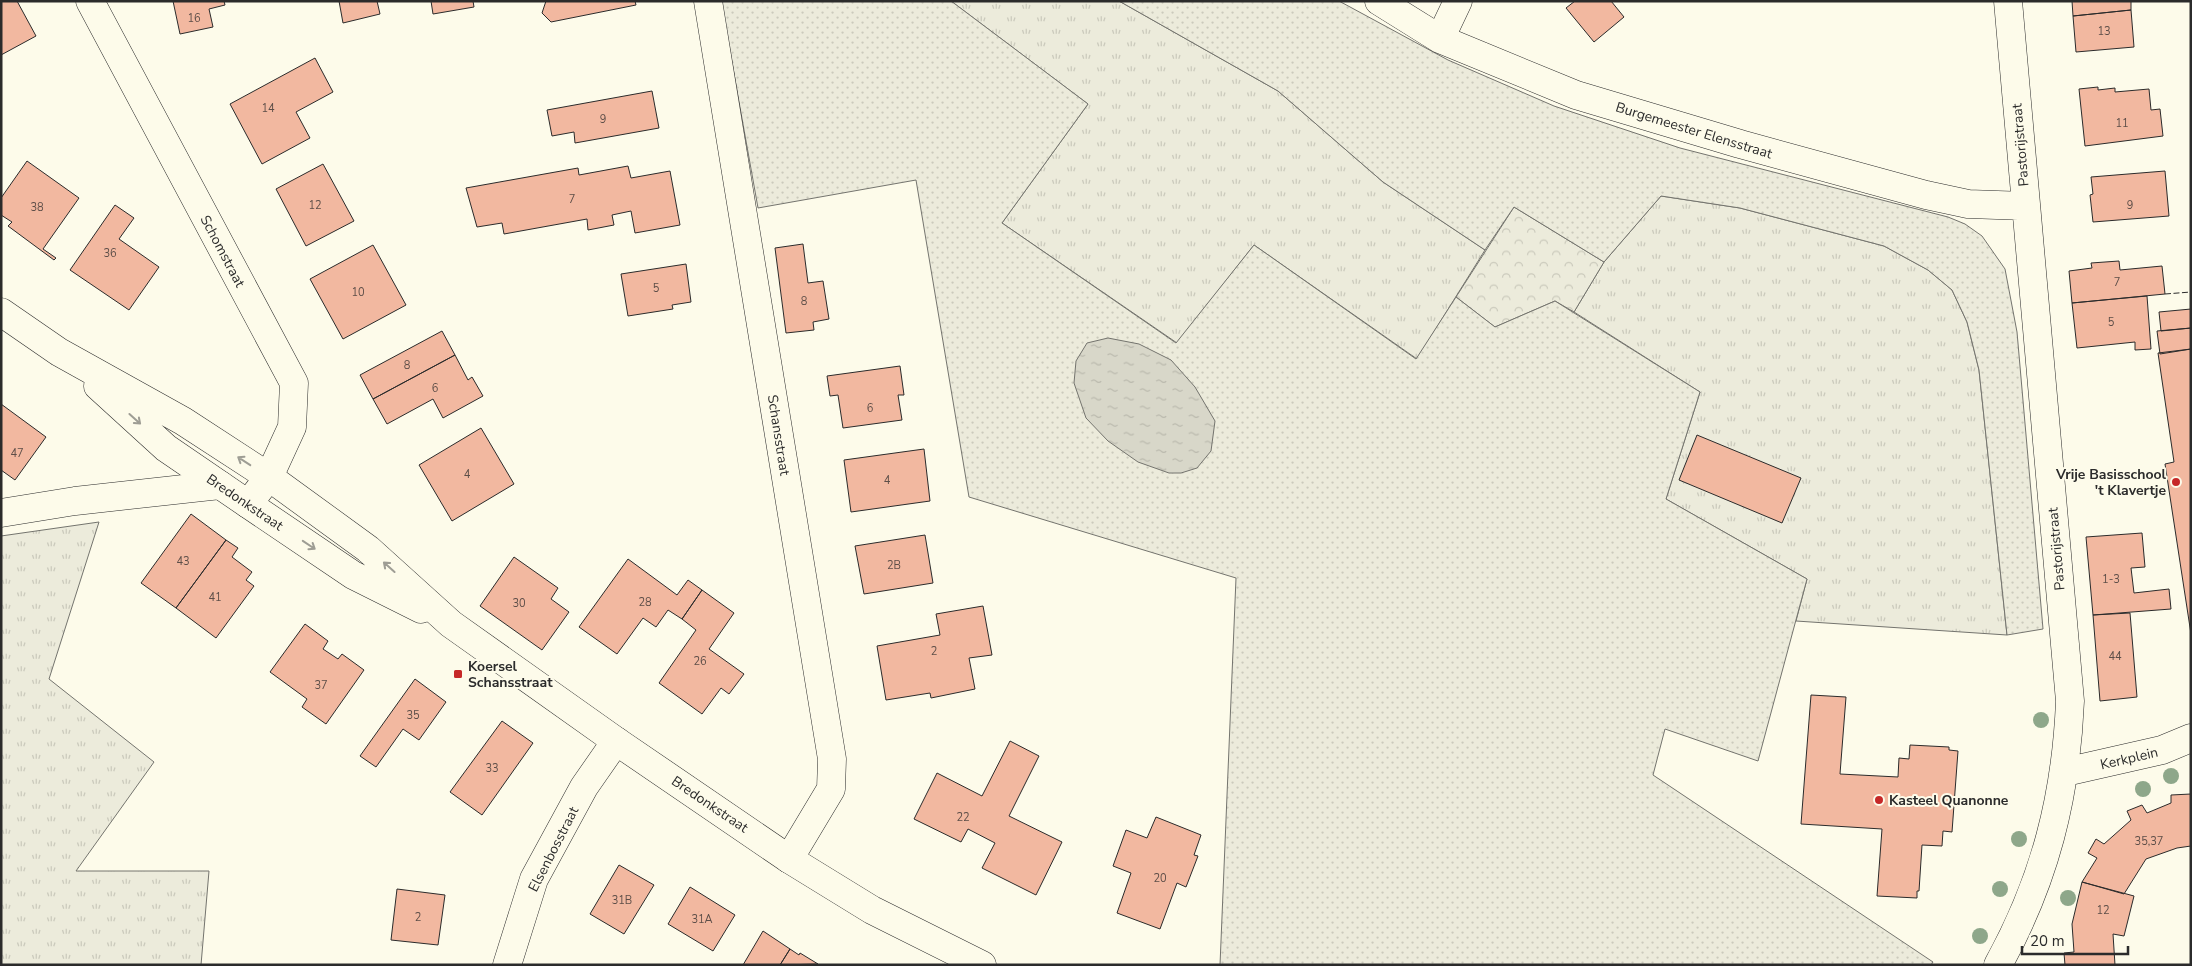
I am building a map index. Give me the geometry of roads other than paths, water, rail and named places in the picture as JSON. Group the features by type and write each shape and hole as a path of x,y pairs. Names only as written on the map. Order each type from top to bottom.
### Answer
{"street":[{"name":"Schomstraat","path":"90,1 294,383 292,427 269,478 248,504"},
{"name":"Schansstraat","path":"708,1 832,760 831,790 789,859"},
{"name":"Burgemeester Elensstraat","path":"1379,1 1440,39 1576,95 1740,144 1926,195 1968,204 2026,206"},
{"path":"1440,39 1458,1"},
{"name":"Pastorijstraat","path":"1998,965 2009,944 2042,866 2056,821 2065,772 2070,701 2008,1"},
{"name":"Bredonkstraat","path":"1,312 59,352 183,421 269,478 368,549 450,624 616,741 789,859 872,910 982,965"},
{"name":"Bredonkstraat","path":"59,352 166,448 353,575 450,624"},
{"path":"1,512 75,501 220,485"},
{"name":"Kerkplein","path":"2065,772 2162,750 2191,738"},
{"name":"Elsenbosstraat","path":"507,965 534,879 584,788 616,741"}],"water":[{"path":"1108,338 1139,344 1171,360 1195,387 1215,421 1211,451 1197,468 1181,473 1169,473 1138,462 1108,441 1086,418 1074,383 1076,361 1087,343"}],"place":[{"name":"Vrije Basisschool 't Klavertje","path":"2176,482"},
{"name":"Koersel Schansstraat","path":"458,674"},
{"name":"Kasteel Quanonne","path":"1879,800"}]}
